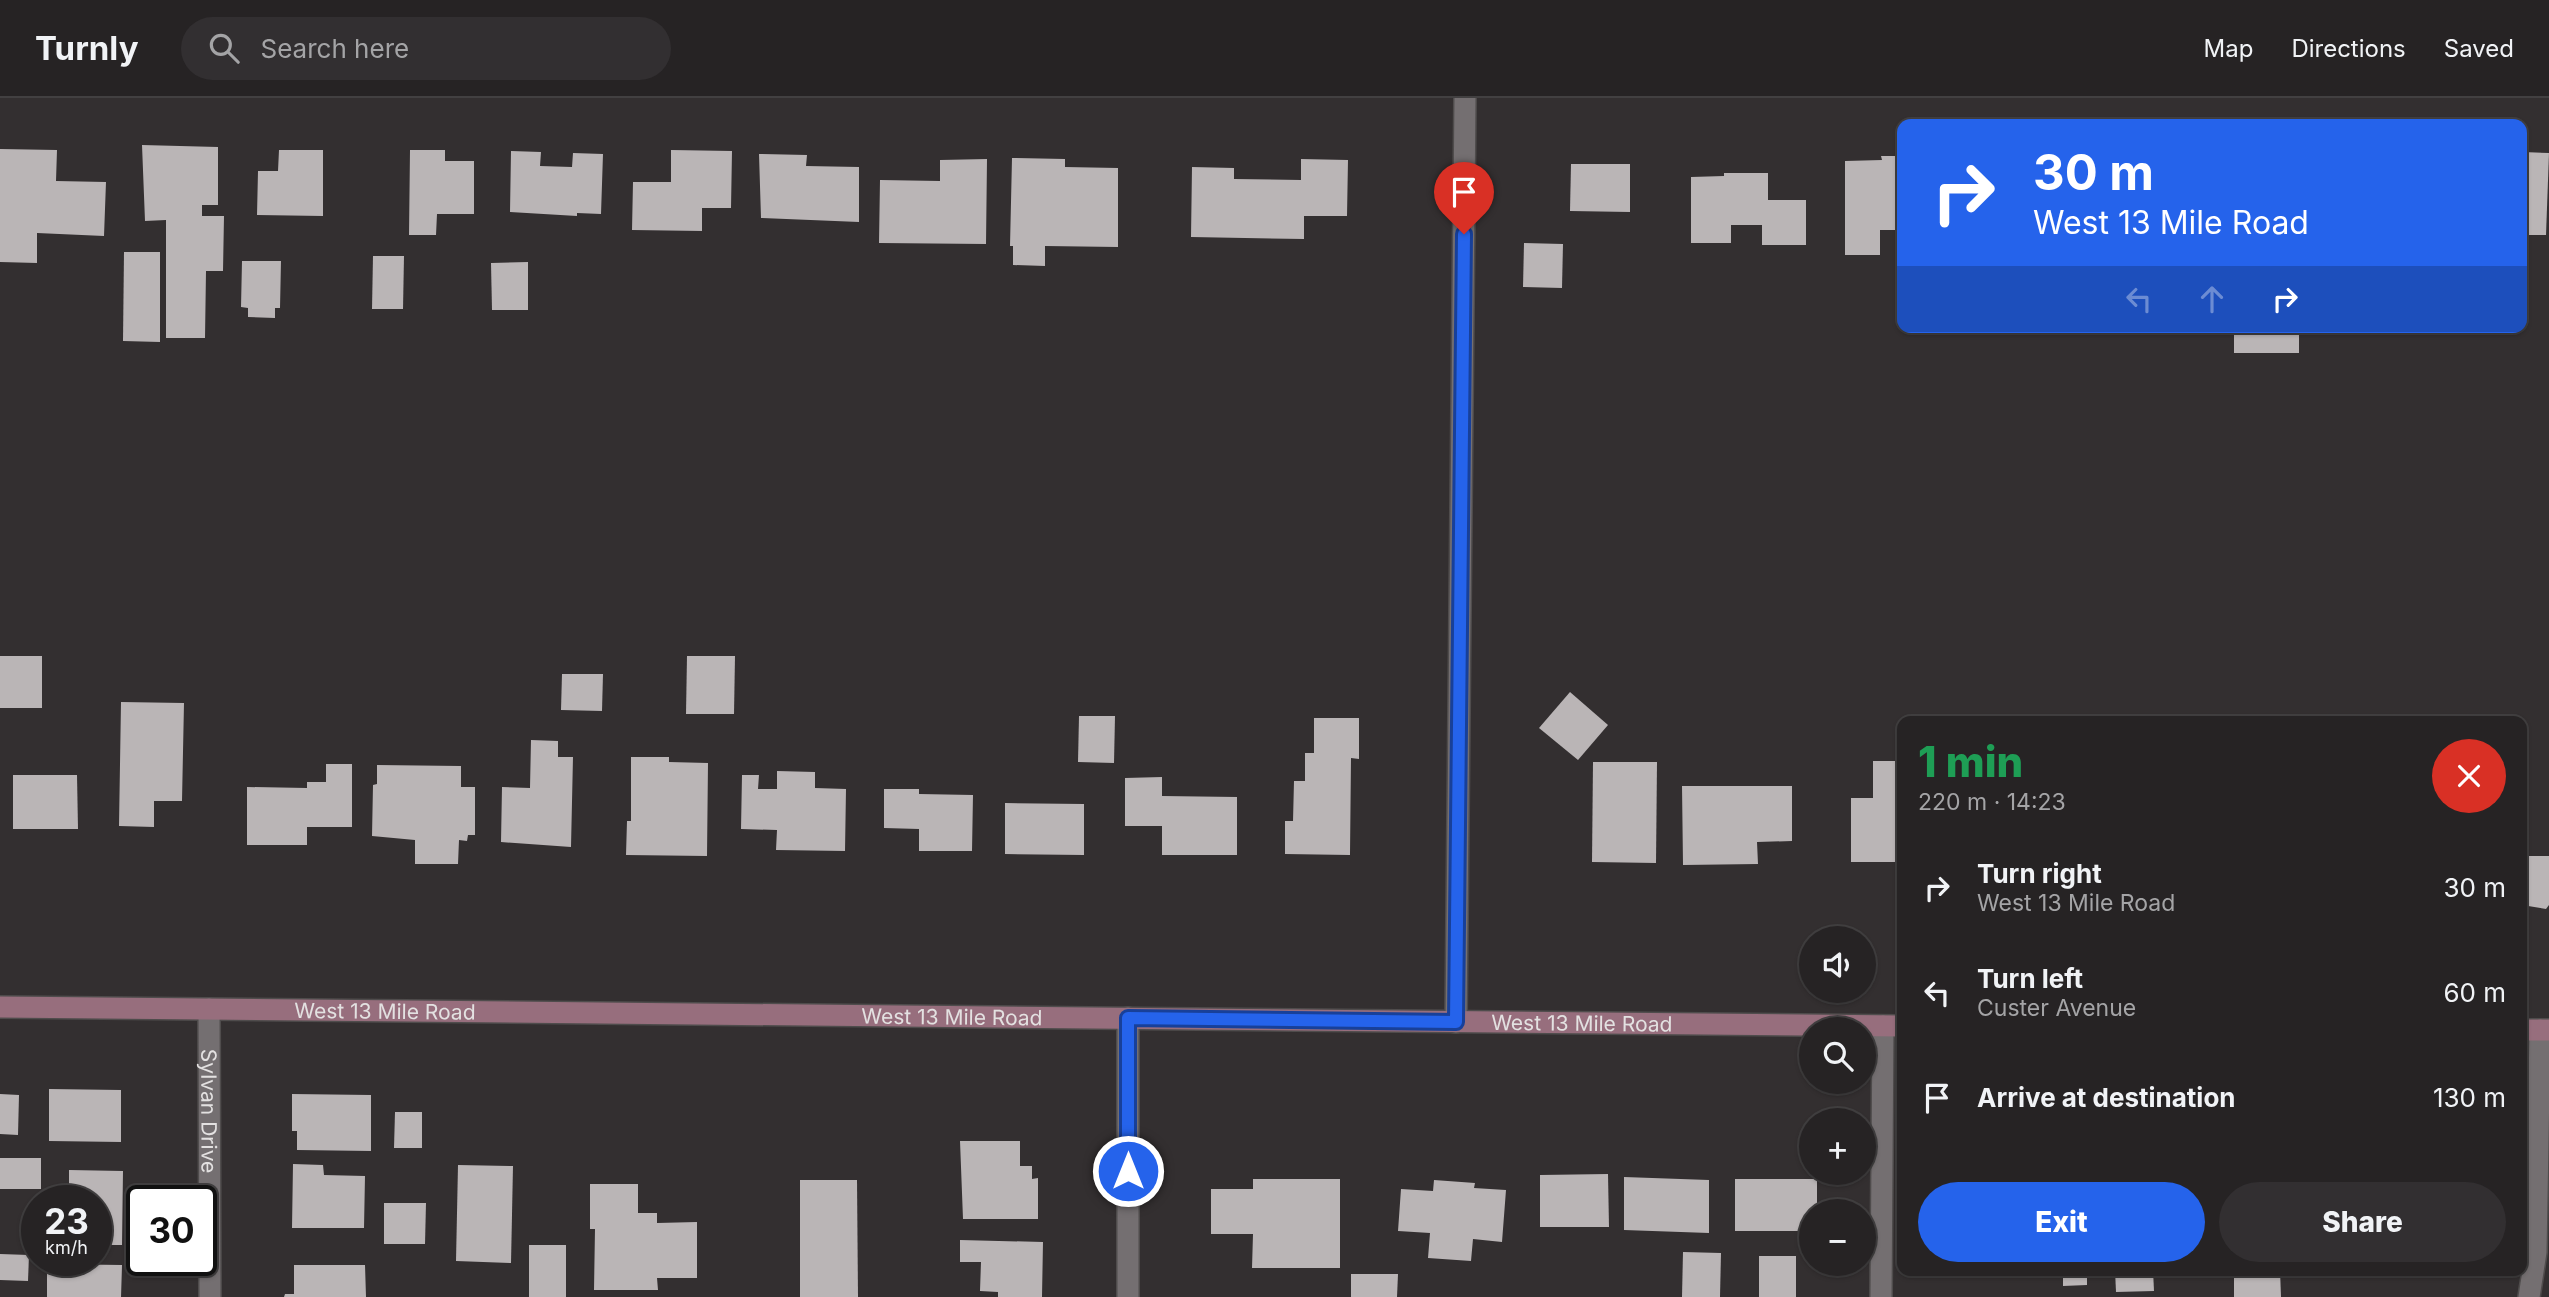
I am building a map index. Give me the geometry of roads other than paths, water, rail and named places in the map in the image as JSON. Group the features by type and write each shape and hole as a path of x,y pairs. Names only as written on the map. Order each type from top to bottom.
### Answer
{"main road":[{"name":"West 13 Mile Road","path":"0,1007 1893,1026"}],"street":[{"path":"1456,1022 1465,98"},
{"name":"Sylvan Drive","path":"209,1009 210,1297"},
{"path":"1128,1018 1128,1297"},
{"path":"1881,1297 1893,1026"},
{"path":"2529,1297 2536,1252 2537,1030"}]}
